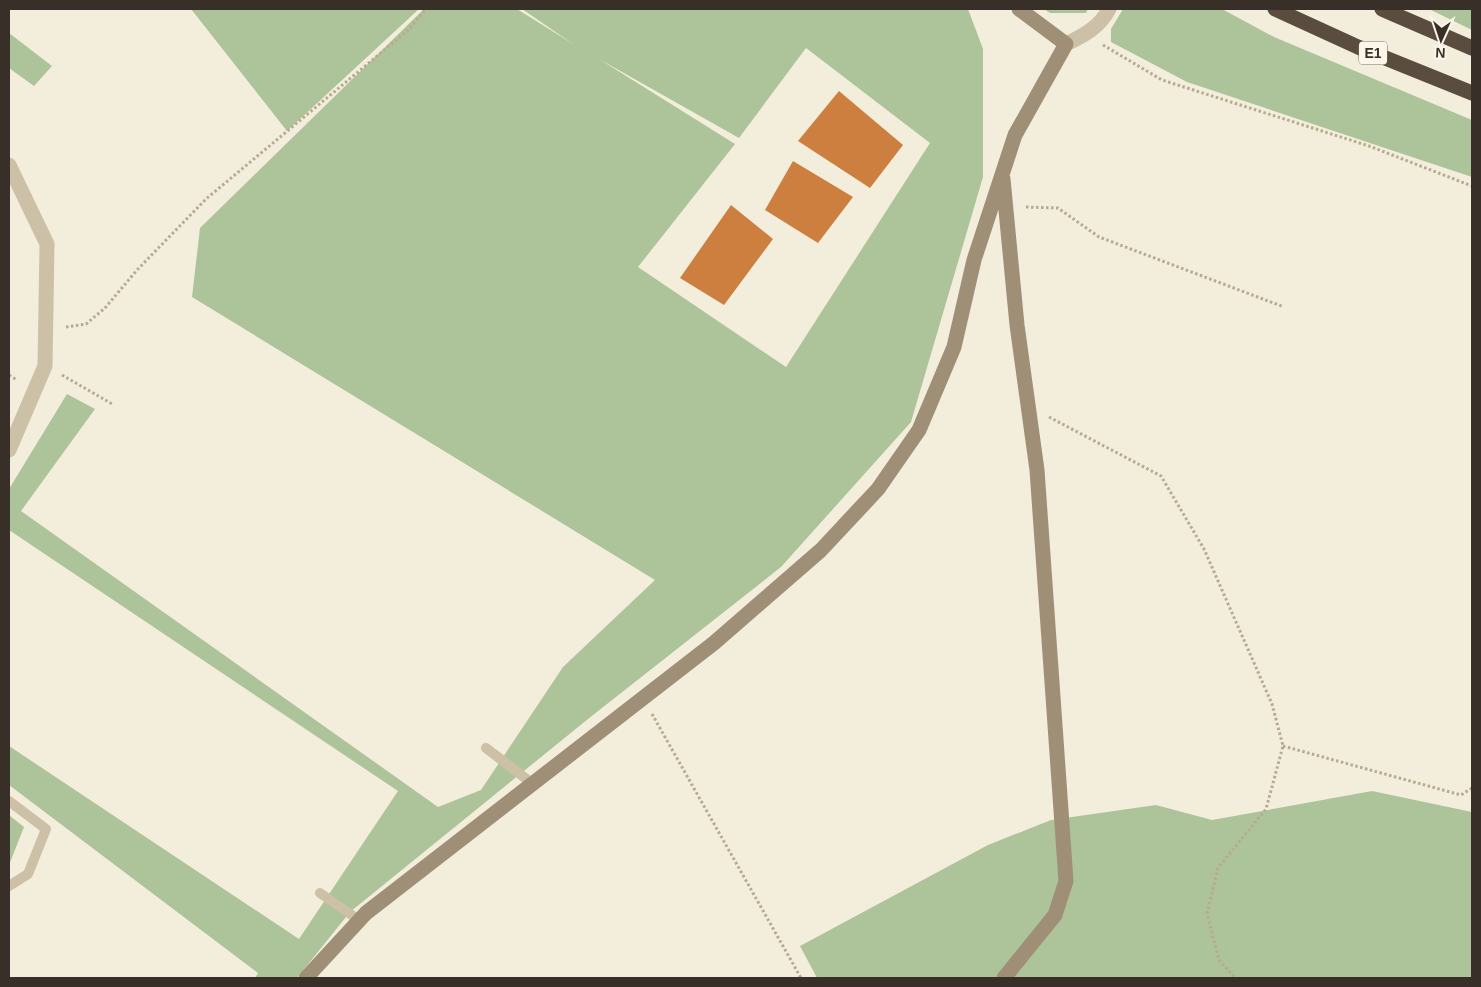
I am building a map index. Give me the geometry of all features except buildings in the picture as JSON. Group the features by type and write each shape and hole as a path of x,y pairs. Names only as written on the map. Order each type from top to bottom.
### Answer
{"highway":[{"name":"E1","path":"1276,9 1358,47 1472,93"},
{"path":"1382,9 1472,48"}],"street":[{"path":"1020,9 1066,44"},
{"path":"306,978 359,920 714,643 821,550 878,489 919,430 954,347 974,260 1015,135 1066,44 1085,35 1107,13"},
{"path":"9,165 47,244 45,366 9,450"},
{"path":"1002,173 1017,325 1038,470 1066,881 1055,915 1004,978"}],"lane":[{"path":"486,748 533,784"},
{"path":"9,801 46,829 28,874 9,886"},
{"path":"320,893 359,920"}],"path":[{"path":"46,330 86,324 105,308 137,270 206,199 407,31 426,9"},
{"path":"1085,35 1162,80 1369,146 1472,186"},
{"path":"1006,206 1058,208 1098,237 1284,307"},
{"path":"45,366 114,405"},
{"path":"1029,407 1161,476 1204,548 1272,704 1283,746 1266,808 1218,868 1207,914 1219,960 1235,978"},
{"path":"643,699 801,978"},
{"path":"1283,746 1461,795 1472,788"}],"green space":[{"path":"191,9 419,9 287,131"},
{"path":"424,9 517,9 573,44 522,9 968,9 983,49 983,177 911,422 781,567 588,719 350,912 297,978 255,978 258,973 9,785 9,746 299,939 398,791 9,530 9,489 67,394 95,409 21,511 438,807 481,790 563,667 655,580 192,297 200,228","holes":["806,48 930,143 786,367 638,267 735,144 599,59 739,138"]},
{"path":"1044,9 1088,9 1086,13 1050,13"},
{"path":"1123,9 1222,9 1274,37 1472,120 1472,177 1187,82 1111,42 1111,29"},
{"path":"1429,9 1472,9 1472,30"},
{"path":"9,33 52,66 34,86 9,68"},
{"path":"1372,791 1472,812 1472,978 817,978 800,946 988,845 1051,820 1156,805 1212,820"},
{"path":"9,815 24,827 9,865"}]}
